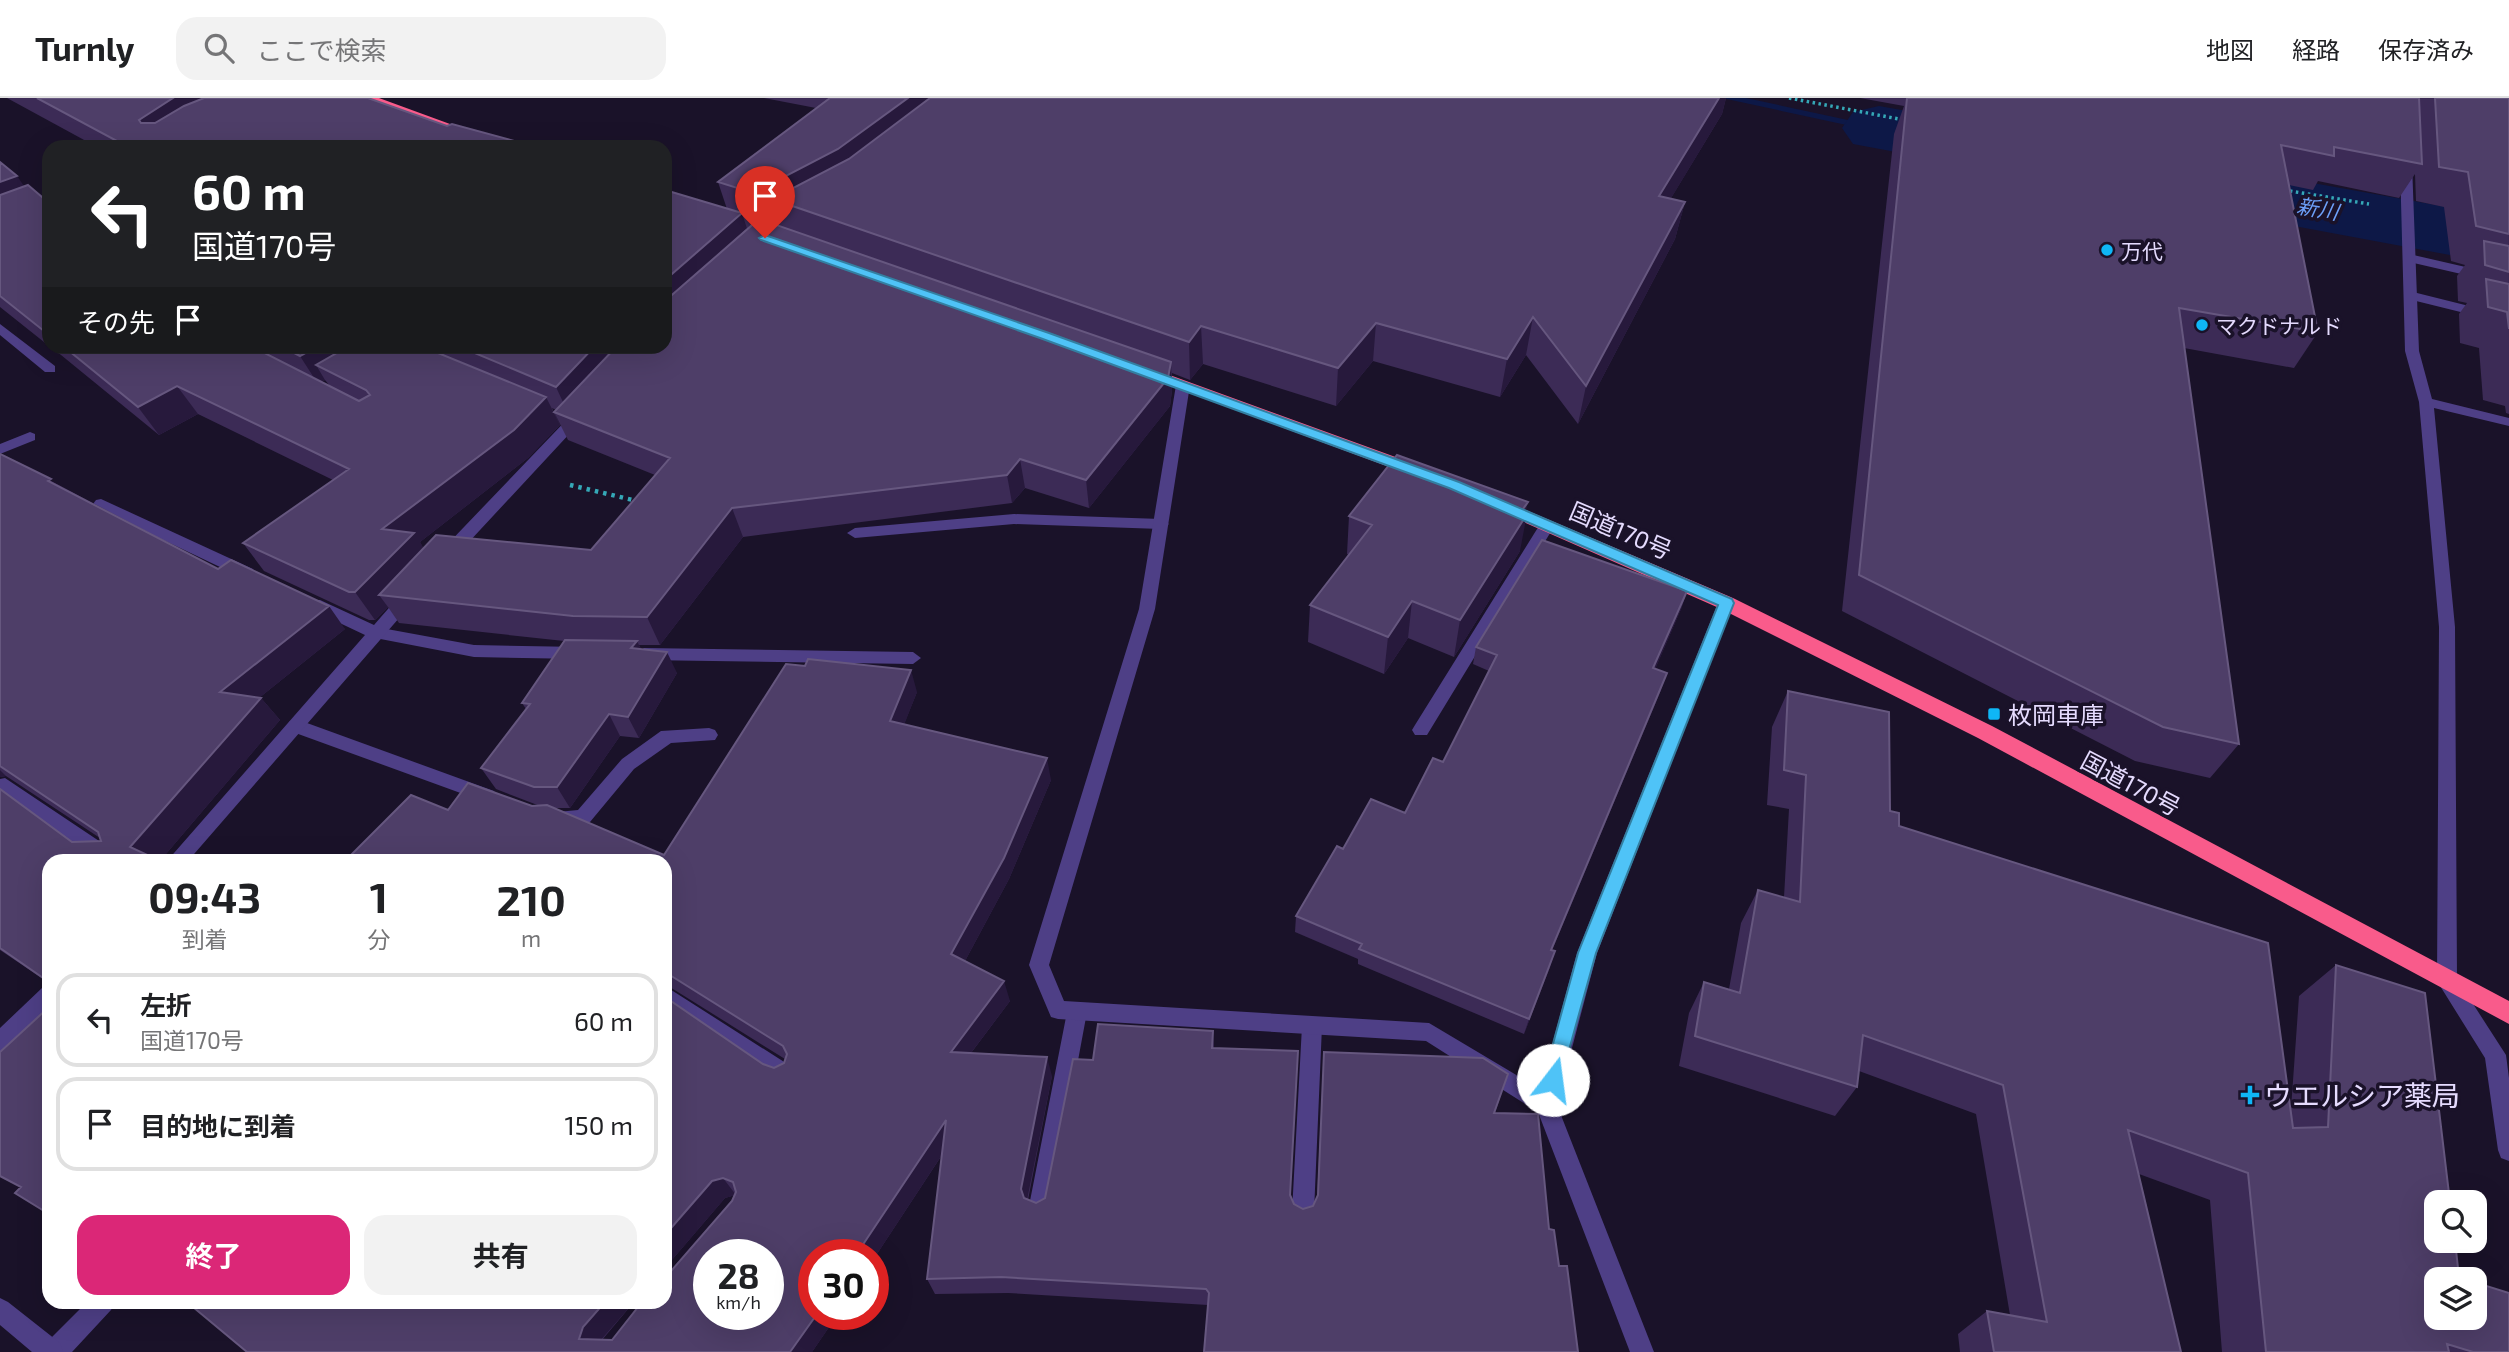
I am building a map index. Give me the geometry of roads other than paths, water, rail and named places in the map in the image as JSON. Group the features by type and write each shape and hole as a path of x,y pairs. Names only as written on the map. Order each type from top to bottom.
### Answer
{"highway":[{"path":"367,98 486,140"},
{"path":"1132,367 1441,480"},
{"name":"国道170号","path":"1489,500 1727,603 1985,732 2509,1013"}],"street":[{"path":"2405,146 2412,351 2426,402 2447,627 2447,981 2495,1055 2509,1150"},
{"path":"2409,258 2509,281"},
{"path":"2409,295 2509,320"},
{"path":"0,328 50,369"},
{"path":"1183,385 1147,609 1040,965 1058,1010 1429,1032 1546,1105"},
{"path":"2426,402 2509,422"},
{"path":"437,566 523,474 566,419 590,403"},
{"path":"0,449 30,437"},
{"path":"102,504 264,580"},
{"path":"855,533 1014,519 1161,524"},
{"path":"1421,730 1546,525"},
{"path":"182,854 418,586"},
{"path":"302,598 376,633 474,651 598,653"},
{"path":"1642,1352 1546,1105 1587,953 1727,603"},
{"path":"625,653 913,658"},
{"path":"296,726 509,804"},
{"path":"534,813 547,818 583,817 628,764 667,736 709,735"},
{"path":"5,785 103,854"},
{"path":"672,1000 784,1074"},
{"path":"0,1042 42,1001"},
{"path":"1040,1206 1077,1012"},
{"path":"1303,1212 1312,1026"},
{"path":"0,1310 53,1352 96,1309"}],"waterway":[{"path":"1728,98 1879,128"},
{"name":"新川","path":"1879,128 2509,242"}],"place":[{"name":"万代","path":"2107,250"},
{"name":"マクドナルド","path":"2202,325"},
{"name":"枚岡車庫","path":"1994,714"},
{"name":"ウエルシア薬局","path":"2250,1095"}]}
